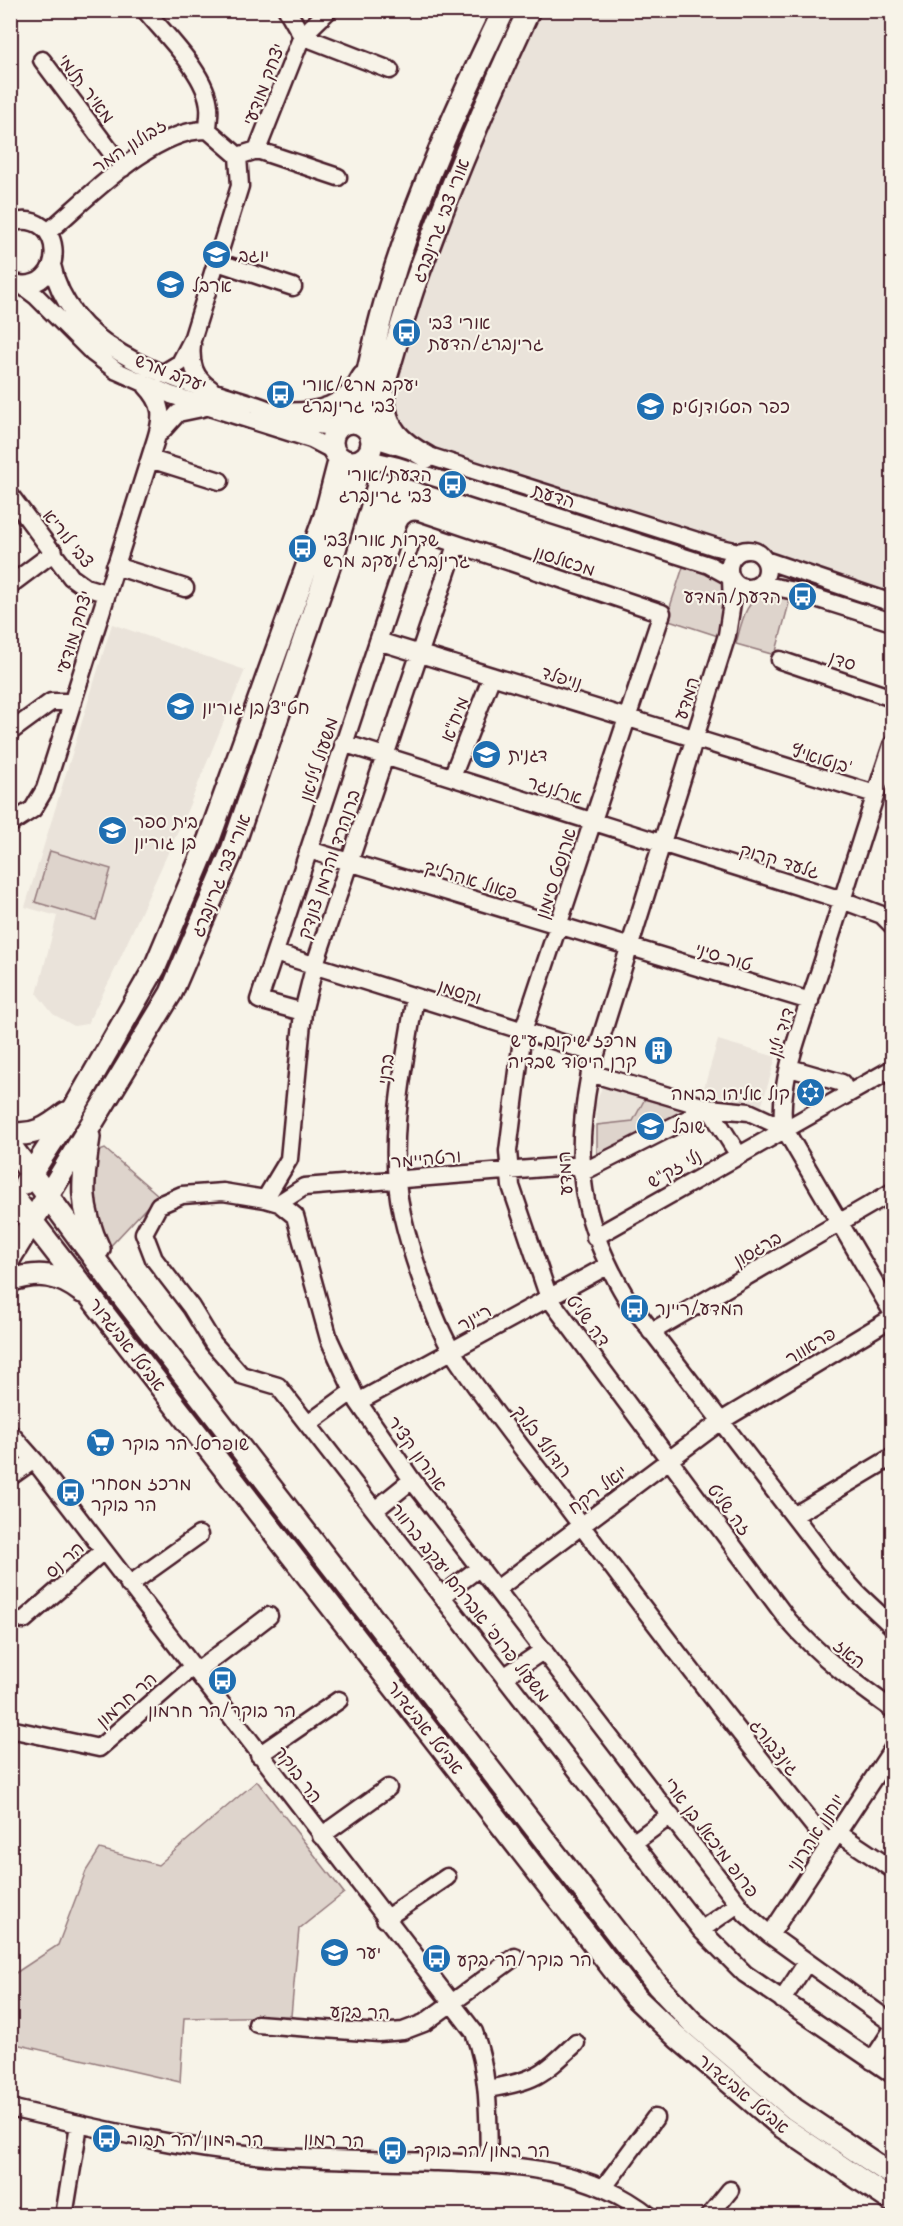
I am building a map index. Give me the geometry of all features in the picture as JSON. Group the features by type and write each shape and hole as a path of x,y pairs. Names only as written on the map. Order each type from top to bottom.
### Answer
{"main road":[{"name":"אורי צבי גרינברג","path":"344,424 358,409 390,286 420,203 469,83 504,10"},
{"name":"אורי צבי גרינברג","path":"372,437 374,416 412,292 441,211 490,92 529,10"},
{"path":"285,414 325,410 340,403 359,385 369,366"},
{"path":"386,381 384,409 390,428 406,445 427,457"},
{"path":"359,423 372,437 371,449 363,459 350,462 337,454 334,434 344,424 359,423"},
{"name":"אורי צבי גרינברג","path":"12,1199 32,1174 76,1105 155,967 209,839 325,516 337,454"},
{"name":"אורי צבי גרינברג","path":"10,1258 171,993 230,856 335,549 363,459"},
{"path":"10,1133 24,1135 36,1133 49,1127 76,1105"},
{"path":"91,1126 83,1175 85,1218 120,1293"},
{"name":"אביטל אביגדור","path":"10,1145 120,1293 658,1986 692,2022 794,2109 892,2175"},
{"name":"אביטל אביגדור","path":"12,1199 33,1221 635,1996 678,2038 781,2126 892,2201"},
{"path":"10,1281 25,1276 50,1275 68,1281 97,1304"}],"street":[{"path":"145,10 193,69 206,90 209,107 208,130 238,156 240,186 192,340 180,363 162,374"},
{"path":"287,10 302,36 390,70"},
{"name":"יצחק מודעי","path":"238,156 257,150 302,36 329,10"},
{"name":"מאיר תלמי","path":"42,60 123,168"},
{"name":"זבולון המר","path":"48,232 123,168 157,146 184,133 208,130"},
{"path":"257,150 338,177"},
{"path":"10,223 31,222 48,232"},
{"name":"יעקב מרש","path":"48,232 55,248 52,265 63,294 94,334 116,350 212,400 311,439 337,454"},
{"path":"218,262 293,287"},
{"path":"15,283 39,280 52,265"},
{"name":"יעקב מרש","path":"15,283 36,296 93,353 117,371 146,386 285,414 322,426 344,424"},
{"path":"192,340 193,368 212,400"},
{"name":"יצחק מודעי","path":"10,824 33,809 45,789 105,592 150,459 161,408 157,397 146,386"},
{"name":"יצחק מודעי","path":"156,439 166,424 178,413 212,400"},
{"name":"הדעת","path":"372,437 427,457 725,550 739,552"},
{"path":"150,459 220,481"},
{"name":"הדעת","path":"363,459 398,466 698,561 730,578"},
{"name":"צבי לוריא","path":"10,495 71,577 85,587 105,592"},
{"name":"משעול ליליאן","path":"303,1012 260,1000 343,743 415,530 456,545"},
{"name":"מכאלסון","path":"456,545 662,613"},
{"name":"ברנהרד והרמן צונדק","path":"272,1201 289,1159 303,1012 315,964 456,545"},
{"path":"892,603 765,561 754,551 739,552 729,565 730,578 740,587 759,585 784,588 892,622"},
{"path":"10,585 54,552"},
{"path":"759,585 767,571 765,561"},
{"path":"115,566 185,588"},
{"name":"המדע","path":"730,578 732,603 727,635 594,1053 583,1118 581,1169 584,1199 595,1237 608,1266 651,1332 795,1515 829,1562 889,1617"},
{"name":"המדע","path":"727,635 759,585"},
{"name":"ארנסט סימון","path":"508,1151 523,1031 662,613"},
{"name":"נויפלד","path":"378,640 693,738"},
{"name":"סדן","path":"780,660 892,698"},
{"name":"מיח\"א","path":"444,775 492,676"},
{"path":"10,732 51,702 73,702"},
{"name":"בנטואיץ'","path":"693,738 875,795"},
{"name":"ארלנגר","path":"343,743 661,843"},
{"name":"דוד ילין","path":"892,745 782,1094 784,1128 892,1312"},
{"name":"גלעד קרוק","path":"661,843 842,900 882,915 892,925"},
{"name":"פאול אהרליך","path":"309,850 628,947"},
{"name":"טור סיני","path":"628,947 810,1002"},
{"name":"וקסמן","path":"275,953 594,1053"},
{"name":"ברני","path":"398,1180 396,1147 403,1073 416,998"},
{"path":"790,1068 842,1083 848,1094"},
{"name":"נלי זק\"ש","path":"595,1237 646,1206 892,1069"},
{"path":"590,1073 710,1108 750,1112 784,1128"},
{"path":"710,1108 738,1154"},
{"path":"581,1169 710,1108"},
{"name":"דה שליט","path":"508,1151 510,1178 549,1298 669,1460"},
{"name":"ורטהיימר","path":"272,1201 304,1187 398,1180 510,1178 581,1169"},
{"name":"רודולף בלוך","path":"398,1180 402,1213 425,1288 452,1351 690,1672"},
{"name":"משעול פרופ' אברהם יעקב ברוור","path":"272,1201 223,1192 182,1195 159,1205 144,1233 154,1260 191,1306 220,1351 241,1375 278,1386 701,1930 745,1974 892,2074"},
{"name":"ברגסון","path":"651,1332 892,1192"},
{"name":"אהרון קציר","path":"272,1201 295,1216 329,1339 356,1397 412,1480 591,1710"},
{"name":"ריינר","path":"308,1424 356,1397 452,1351 608,1266"},
{"name":"פראוור","path":"721,1421 892,1318"},
{"name":"יואל רקח","path":"497,1588 721,1421"},
{"name":"הר בוקר","path":"10,1433 34,1460 474,2032 484,2062 488,2089 489,2164"},
{"path":"795,1515 892,1456"},
{"path":"10,1477 34,1460"},
{"name":"זה שליט","path":"669,1460 788,1620"},
{"path":"375,1510 412,1480"},
{"path":"129,1585 199,1535"},
{"name":"הר נס","path":"24,1620 103,1551"},
{"path":"441,1596 480,1567"},
{"path":"194,1670 269,1616"},
{"name":"האז","path":"788,1620 810,1645 840,1671 892,1708"},
{"path":"504,1677 544,1650"},
{"name":"הר חרמון","path":"10,1729 99,1748 194,1670"},
{"name":"גינצבורג","path":"690,1672 834,1839 892,1869"},
{"path":"259,1755 339,1700"},
{"name":"פרופ מיכאל בן ארי","path":"591,1710 738,1904 770,1935 892,2023"},
{"name":"יוחנן אהרוני","path":"770,1935 892,1750"},
{"path":"321,1836 388,1788"},
{"path":"633,1843 671,1815"},
{"path":"385,1919 447,1877"},
{"path":"701,1930 738,1904"},
{"name":"הר בקע","path":"257,2024 379,2032 403,2031 424,2023 515,1957"},
{"path":"782,2000 807,1962"},
{"path":"872,2061 892,2030"},
{"path":"488,2089 526,2082 544,2073 576,2043"},
{"name":"הר רמון","path":"10,2108 180,2146 267,2156 489,2164 562,2173 604,2187 650,2216"},
{"path":"604,2187 655,2118"},
{"path":"64,2216 79,2125"},
{"path":"709,2216 730,2190"}],"shaded area":[{"path":"491,11 892,11 892,616 765,565 368,437 361,429 357,421 381,281 451,95"},
{"path":"684,564 705,569 722,579 727,595 718,636 666,619"},
{"path":"769,590 791,596 775,655 736,644 743,619 750,605 761,594"},
{"name":"בית ספר בן גוריון","path":"112,624 245,670 187,811 112,976 87,1024 74,1026 53,1014 37,994 57,916 25,907"},
{"path":"50,851 111,869 96,920 35,902"},
{"path":"718,1040 776,1057 761,1108 703,1091"},
{"path":"604,1081 648,1093 633,1121 597,1125 596,1104"},
{"path":"648,1093 709,1108 597,1166 597,1125 633,1121"},
{"path":"105,1149 158,1195 102,1255 86,1156"},
{"path":"257,1781 344,1893 299,1929 291,2016 184,2018 180,2082 11,2043 11,1976 58,1945 86,1871 100,1849 158,1865"}],"place":[{"name":"יוגב","path":"217,255"},
{"name":"ארבל","path":"171,285"},
{"name":"אורי צבי גרינברג/הדעת","path":"407,332"},
{"name":"יעקב מרש/אורי צבי גרינברג","path":"281,394"},
{"name":"כפר הסטודנטים","path":"651,406"},
{"name":"הדעת/אורי צבי גרינברג","path":"453,484"},
{"name":"שדרות אורי צבי גרינברג/יעקב מרש","path":"302,549"},
{"name":"הדעת/המדע","path":"802,596"},
{"name":"חט\"צ בן גוריון","path":"181,707"},
{"name":"דגנית","path":"487,754"},
{"name":"בית ספר בן גוריון","path":"113,831"},
{"name":"מרכז שיקום ע\"ש קרן היסוד שבדיה","path":"658,1050"},
{"name":"קול אליהו ברמה","path":"811,1093"},
{"name":"שובל","path":"651,1126"},
{"name":"המדע/ריינר","path":"634,1308"},
{"name":"שופרסל הר בוקר","path":"101,1443"},
{"name":"מרכז מסחרי הר בוקר","path":"70,1493"},
{"name":"הר בוקר/הר חרמון","path":"222,1681"},
{"name":"יער","path":"335,1952"},
{"name":"הר בוקר/הר בקע","path":"436,1959"},
{"name":"הר רמון/הר תבור","path":"106,2139"},
{"name":"הר רמון/הר בוקר","path":"393,2150"}]}
